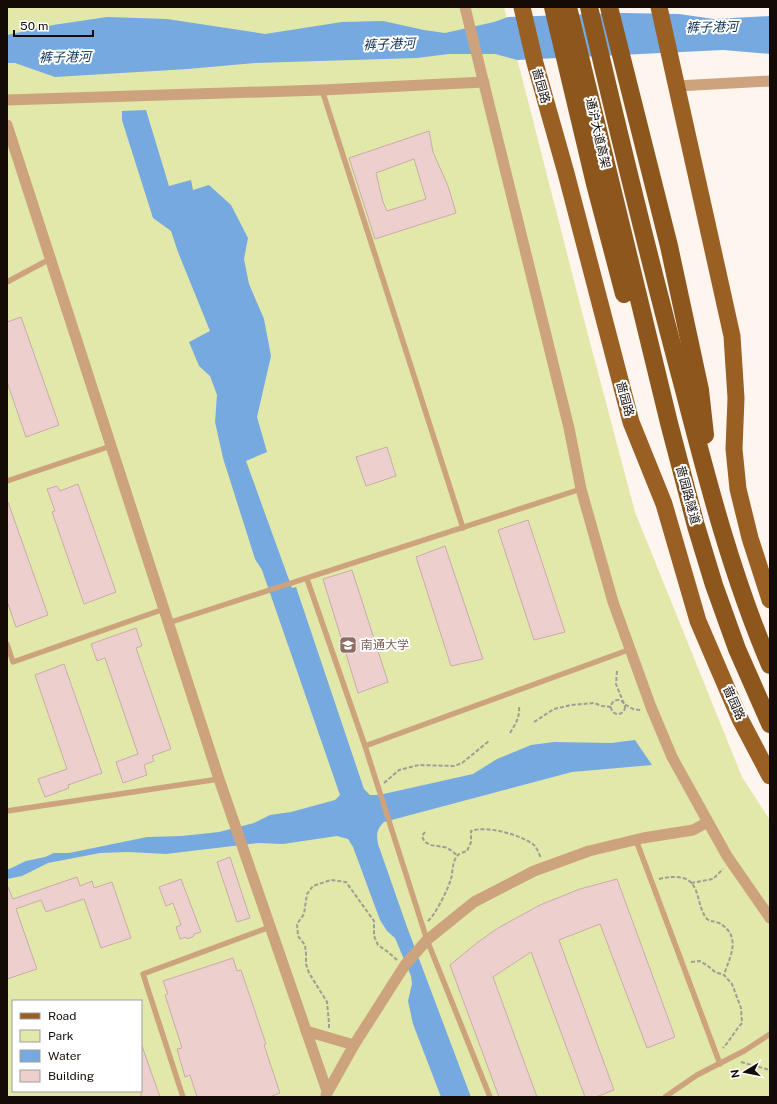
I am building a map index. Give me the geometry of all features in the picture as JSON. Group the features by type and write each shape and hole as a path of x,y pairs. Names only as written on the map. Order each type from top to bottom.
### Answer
{"highway":[{"name":"通沪大道高架","path":"589,7 648,256"},
{"path":"609,8 669,246 700,390 711,494"},
{"path":"561,9 574,63 595,184 656,412 696,526"},
{"name":"通沪大道高架","path":"574,63 628,258"},
{"name":"啬园路隧道","path":"648,256 711,494 734,570 770,665"},
{"name":"啬园路隧道","path":"628,258 668,424 696,526 714,585 737,650 770,724"}],"main road":[{"path":"659,7 732,336 736,398 734,449 738,489 750,538 770,600"},
{"name":"啬园路","path":"523,11 535,63 566,173 631,422 664,504 698,621 740,719 770,776"}],"street":[{"path":"465,7 569,428 581,489 613,602 651,707 672,757 731,861 770,918"},
{"path":"677,86 770,81"},
{"path":"7,100 322,90 484,82"},
{"path":"7,125 219,779 306,1031 326,1094"},
{"path":"326,1094 354,1045 404,966 424,943 474,902 534,871 589,851 636,840 693,830 708,822"},
{"path":"306,1031 354,1045"}],"lane":[{"path":"322,90 463,528"},
{"path":"7,282 50,259"},
{"path":"7,481 111,446"},
{"path":"168,623 581,489"},
{"path":"307,579 365,746 423,926 424,943 490,1097"},
{"path":"7,645 13,662 164,609"},
{"path":"365,746 630,649"},
{"path":"7,811 219,779"},
{"path":"636,840 720,1064"},
{"path":"182,1097 143,974 270,927"},
{"path":"665,1097 697,1075 736,1056 770,1034"}],"path":[{"path":"617,671 616,684 624,704 625,708 620,714 613,712 612,707 614,702 617,700 621,701 624,704 640,711 651,707"},
{"path":"534,722 554,709 571,705 594,703 612,707"},
{"path":"510,733 517,721 519,706"},
{"path":"379,790 399,770 419,765 454,766 462,763 489,741"},
{"path":"423,926 434,915 450,880 454,862 459,854 467,851 471,842 471,831 475,829 493,830 522,837 535,845 545,867"},
{"path":"424,832 422,836 424,841 429,845 445,847 452,850 458,856"},
{"path":"691,883 713,879 731,861"},
{"path":"652,881 668,876 689,880 695,889 702,913 709,921 719,923 729,930 733,940 730,958 724,975"},
{"path":"327,1038 330,1023 327,1002 309,973 306,964 305,944 298,936 297,924 304,914 307,894 313,886 331,880 346,882 374,921 374,936 378,945 404,966"},
{"path":"682,963 700,961 715,972 724,975 732,984 741,1008 742,1023 734,1032 732,1039 716,1055"},
{"path":"736,1056 741,1062 770,1070"}],"green space":[{"name":"南通大学","path":"7,7 504,7 635,512 742,777 770,820 770,1097 7,1097"}],"water":[{"name":"裤子港河","path":"623,13 679,14 714,19 770,16 770,54 723,50 517,60 495,54 449,54 417,58 255,63 188,69 55,77 15,63 7,63 7,35 53,25 107,17 167,19 265,34 342,22 383,21 445,33 494,22 508,17"},
{"path":"146,110 169,186 191,180 193,190 209,185 231,205 248,238 244,259 249,284 264,319 271,356 257,417 267,452 246,461 292,588 296,587 364,789 370,795 379,795 473,774 497,759 531,745 554,742 611,743 635,740 652,765 572,772 384,822 378,829 378,844 407,927 471,1097 441,1097 413,1024 408,1001 412,984 411,976 395,938 387,931 380,920 353,847 348,839 337,836 283,844 258,843 166,854 128,852 100,853 48,863 22,876 7,879 7,870 26,861 45,857 54,853 69,853 147,837 182,836 219,832 254,823 270,815 291,812 335,800 340,795 262,570 255,559 223,458 215,422 217,395 210,376 199,366 189,342 210,331 171,231 153,218 122,120 122,111"}],"building":[{"path":"429,131 433,152 448,186 456,213 375,239 349,158","holes":["414,159 426,199 387,211 383,202 376,173"]},
{"path":"21,317 59,425 26,437 7,382 7,322"},
{"path":"387,447 396,476 366,486 356,457"},
{"path":"78,484 116,592 84,604 52,512 55,511 47,489 57,486 60,491"},
{"path":"8,502 48,615 16,627 7,601"},
{"path":"528,520 565,632 534,640 498,530"},
{"path":"445,546 483,659 451,666 416,557"},
{"path":"352,570 388,682 358,693 323,579"},
{"path":"136,628 142,646 136,648 171,749 152,756 154,761 144,765 147,775 123,783 116,762 138,754 105,658 97,661 91,644"},
{"path":"64,664 102,773 68,785 69,788 45,797 38,779 67,769 35,675"},
{"path":"230,857 250,918 237,922 217,862"},
{"path":"77,877 80,886 92,881 94,888 112,882 131,938 101,948 84,899 46,912 41,900 16,909 37,969 7,979 7,887 13,899"},
{"path":"181,879 201,932 194,934 194,936 187,939 186,937 180,939 176,927 181,925 173,903 166,906 159,887"},
{"path":"617,879 675,1037 647,1048 600,924 559,940 614,1090 596,1097 585,1097 531,952 493,977 537,1097 499,1097 450,965 498,928 540,905 580,889"},
{"path":"233,958 237,971 241,970 266,1044 264,1045 280,1093 272,1096 273,1097 197,1097 190,1075 185,1077 177,1049 182,1048 165,995 168,994 163,981"},
{"path":"142,1046 160,1097 141,1097 142,1092"}],"place":[{"name":"南通大学","path":"348,645"}]}
